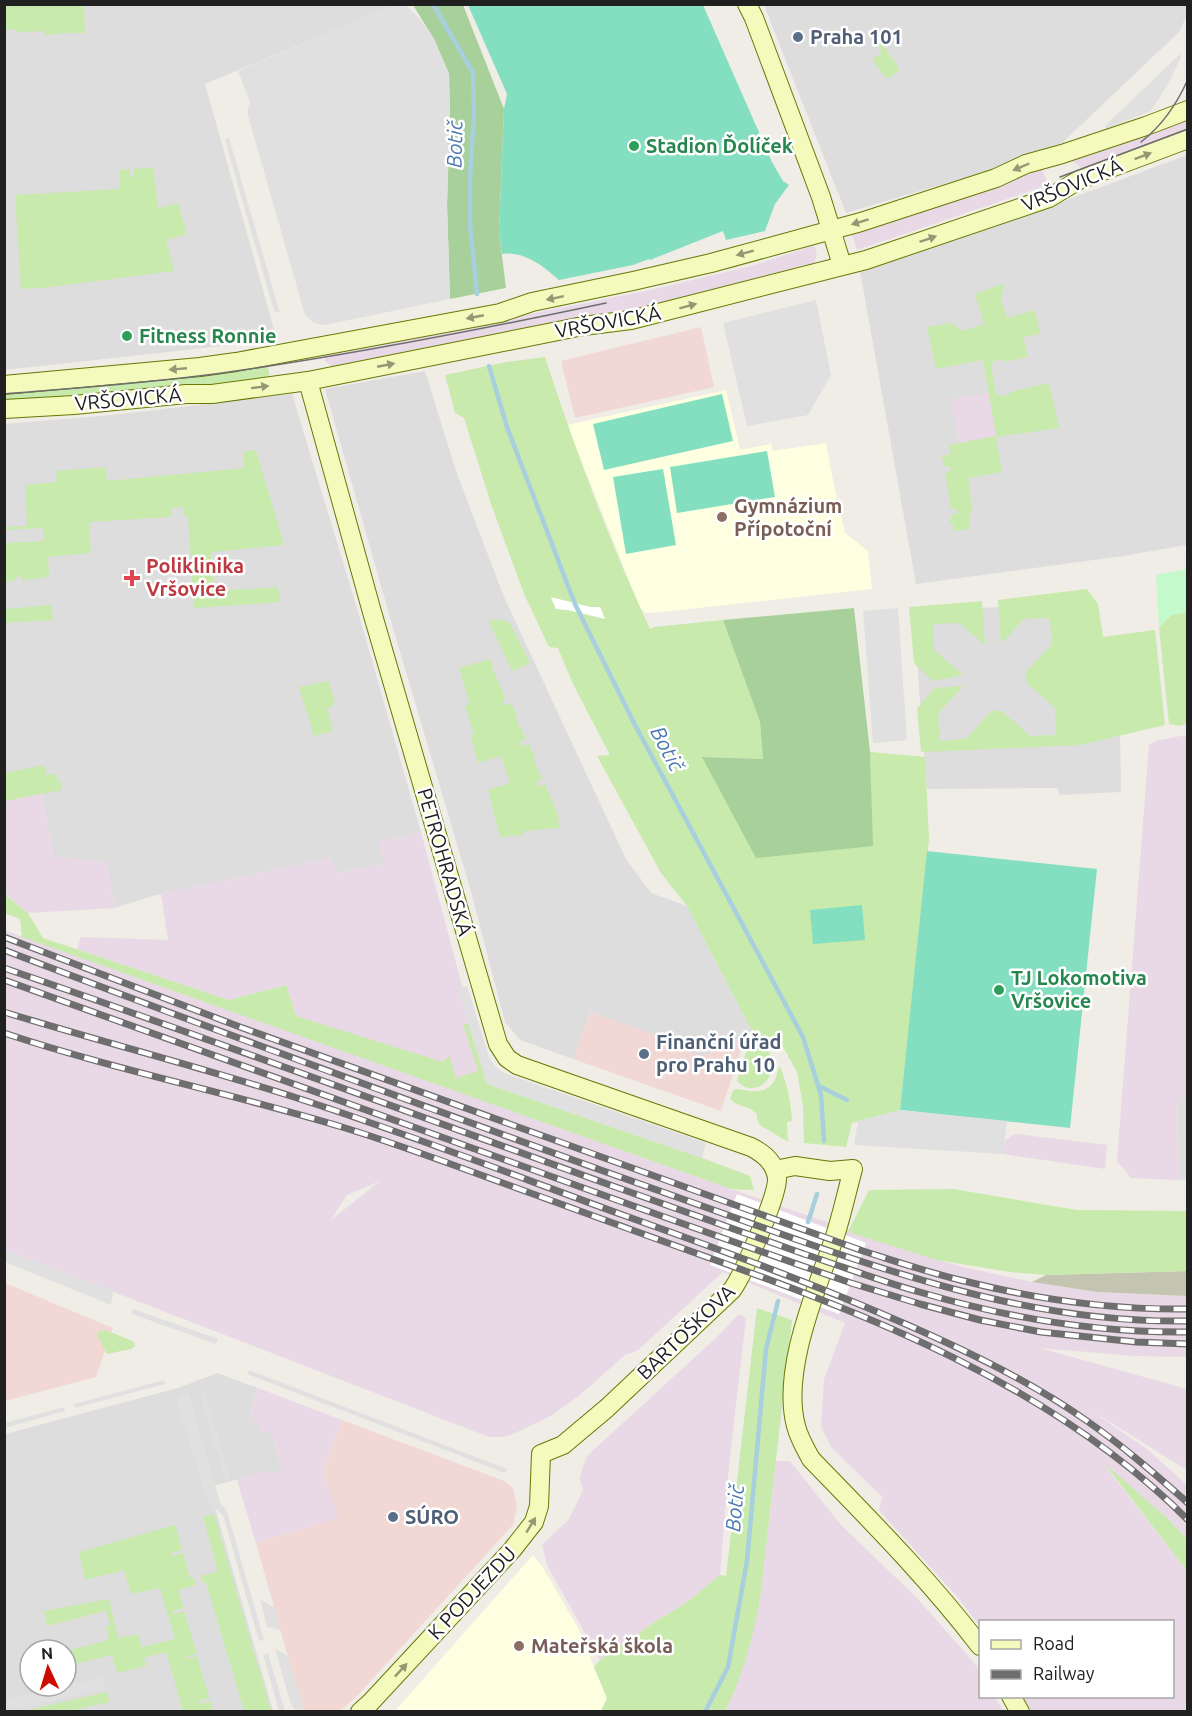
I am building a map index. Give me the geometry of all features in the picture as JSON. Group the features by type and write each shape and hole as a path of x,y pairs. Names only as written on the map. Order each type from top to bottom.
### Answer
{"street":[{"path":"747,4 821,197 842,265"},
{"name":"VRŠOVICKÁ","path":"4,385 200,367 500,313 532,302 633,282 832,230 996,178 1026,164 1146,126 1188,110"},
{"name":"VRŠOVICKÁ","path":"4,409 74,405 186,393 212,394 308,381 583,326 631,320 866,260 1049,198 1079,180 1188,139"},
{"name":"PETROHRADSKÁ","path":"308,381 372,612 502,1052 518,1065 751,1147 766,1157 775,1170"},
{"path":"775,1170 795,1166 830,1171 853,1169 836,1232 811,1303 795,1366 793,1407 795,1424 801,1442 811,1459 928,1581 979,1643"},
{"name":"BARTOŠKOVA","path":"541,1454 563,1445 592,1421 732,1290 741,1276 773,1198 777,1183 775,1170"},
{"name":"K PODJEZDU","path":"360,1712 512,1550 534,1522 539,1506 541,1454"},
{"path":"1012,1698 1020,1712"}],"shaded area":[{"path":"1187,4 1188,13 1179,32 1063,142 1024,160 846,213 764,5"},
{"path":"4,5 395,5 205,84 277,340 5,370"},
{"path":"395,5 406,5 420,19 434,39 449,74 447,204 450,299 325,325 314,323 305,315 247,112 250,102 238,71"},
{"path":"1179,55 1181,57 1169,82 1151,111 1106,129 1106,125"},
{"path":"1187,115 1187,134 1086,172 1070,159"},
{"path":"229,138 280,313 274,311 225,140"},
{"path":"1187,155 1187,545 916,584 860,271 1056,204"},
{"path":"1042,169 1048,185 857,250 851,233"},
{"path":"814,245 817,254 814,264 719,291 575,324 335,369 325,361 324,353 651,290 747,267"},
{"path":"816,300 831,375 808,415 747,426 723,323"},
{"path":"701,327 714,387 575,418 561,361"},
{"path":"425,371 456,471 504,597 626,859 651,893 687,906 755,1037 738,1039 703,1057 590,1012 573,1059 520,1040 505,1022 470,888 325,389"},
{"name":"Gymnázium Přípotoční","path":"726,390 740,450 771,444 773,451 826,443 845,533 868,551 872,589 652,613 646,613 640,608 567,425"},
{"path":"989,393 996,436 959,443 951,399"},
{"path":"292,394 421,832 412,834 384,864 337,873 330,858 152,896 115,908 107,862 54,857 42,794 5,801 5,424 112,415"},
{"path":"1067,604 1120,731 1121,792 1060,795 1057,788 927,789 913,611"},
{"path":"898,608 907,740 873,743 863,611"},
{"path":"1187,735 1188,1097 1177,1097 1179,1180 1131,1178 1117,1161 1149,745 1159,740"},
{"path":"42,794 54,857 107,862 115,908 28,913 5,894 5,801"},
{"path":"421,832 491,1094 296,1016 286,985 229,1000 77,949 81,937 168,940 161,894 330,858 337,873 384,864 378,842"},
{"path":"4,930 731,1189 929,1257 1032,1282 1097,1292 1187,1296 1187,1357 1135,1356 1040,1348 1187,1389 1187,1470 1089,1409 1148,1450 1187,1485 1187,1539 1168,1519 1106,1467 1187,1571 1187,1711 1031,1711 1024,1698 1174,1698 1174,1620 979,1620 979,1626 960,1600 879,1510 882,1497 831,1447 821,1426 824,1379 845,1323 723,1272 638,1350 625,1355 581,1394 551,1416 504,1437 489,1437 5,1250","holes":["380,1181 330,1221 347,1195"]},
{"path":"467,986 489,1057 504,1073 706,1143 702,1158 487,1084 458,988"},
{"name":"Finanční úřad pro Prahu 10","path":"590,1012 688,1047 690,1051 702,1057 738,1039 745,1038 721,1111 573,1059"},
{"path":"1177,1097 1188,1097 1187,1179 1179,1180"},
{"path":"900,1110 1007,1121 1003,1154 854,1145 858,1121"},
{"path":"1015,1134 1107,1145 1105,1169 1003,1154 1005,1140"},
{"path":"5,1250 113,1291 111,1305 5,1262"},
{"path":"1187,1271 1187,1296 1097,1292 1032,1282 1046,1275"},
{"path":"5,1283 113,1328 96,1377 5,1401"},
{"path":"133,1309 218,1339 216,1344 132,1314"},
{"path":"739,1314 746,1318 729,1465 720,1575 686,1603 600,1660 547,1565 542,1545 569,1519 583,1490 580,1479 588,1455"},
{"path":"249,1370 507,1469 505,1473 247,1374"},
{"path":"217,1373 258,1388 250,1412 252,1419 261,1423 272,1435 283,1472 265,1472 209,1487 273,1711 5,1712 5,1434 178,1388"},
{"path":"164,1380 165,1384 75,1408 74,1404"},
{"path":"258,1388 342,1420 323,1472 338,1518 256,1543 237,1480 265,1472 283,1472 272,1435 258,1430 261,1423 252,1420 250,1413"},
{"path":"188,1392 221,1505 228,1515 264,1640 259,1641 223,1515 208,1503 177,1401"},
{"path":"205,1393 231,1481 226,1482 200,1394"},
{"path":"64,1407 65,1411 5,1428 5,1423"},
{"path":"342,1420 504,1481 513,1488 517,1507 513,1525 357,1696 340,1711 303,1711 256,1543 337,1518 323,1472"},
{"path":"776,1461 790,1461 841,1525 916,1597 976,1665 979,1670 979,1698 996,1698 1004,1711 725,1712 759,1607"},
{"name":"Mateřská škola","path":"533,1555 542,1566 578,1628 607,1699 601,1711 394,1712"},
{"path":"260,1599 275,1608 281,1630 267,1627"},
{"path":"275,1649 288,1656 303,1706 300,1711 293,1708"},
{"path":"268,1653 285,1711 279,1711 263,1655"},
{"path":"102,1677 105,1689 78,1695 78,1683"},
{"path":"18,1697 64,1698 5,1711 5,1700"}],"green space":[{"path":"5,4 84,5 85,33 45,35 44,31 17,33 16,29 5,30"},
{"path":"413,5 463,5 504,109 499,232 506,288 450,299 447,204 449,74 434,39"},
{"name":"Stadion Ďolíček","path":"468,5 703,5 772,162 783,181 789,185 775,204 765,231 726,240 723,231 650,260 559,280 526,257 502,254 499,232 504,109 507,94"},
{"path":"881,42 900,70 887,79 872,60 882,52 877,45"},
{"path":"153,168 158,208 178,203 187,234 166,240 174,271 21,289 15,195 120,189 119,170 130,169 130,177 134,177 134,169"},
{"path":"1005,283 1001,300 1007,318 1035,310 1040,334 1023,337 1028,357 1004,362 1003,359 993,361 991,365 996,394 1010,395 1010,392 1049,383 1059,428 996,437 1002,472 968,478 972,508 969,517 970,529 954,531 954,524 950,525 949,519 952,519 952,514 957,513 957,509 951,509 945,472 951,471 950,466 944,467 942,456 951,454 949,445 996,436 983,360 936,369 927,327 950,323 963,331 984,324 975,294"},
{"path":"545,357 593,494 650,629 723,620 760,722 763,759 703,757 872,846 870,752 925,757 929,839 900,1110 852,1123 846,1147 804,1143 803,1106 797,1072 783,1047 755,1037 687,906 661,873 597,756 610,755 573,684 558,648 549,647 524,594 491,504 464,418 455,413 445,375 506,362","holes":["551,598 590,607 600,607 603,613 556,609"]},
{"path":"267,363 270,377 161,391 5,405 5,390"},
{"path":"722,394 733,441 604,470 593,424"},
{"path":"256,450 284,545 212,552 214,591 278,587 280,602 194,608 188,516 184,516 183,507 171,508 171,517 89,522 91,553 48,557 49,575 46,575 46,578 22,580 21,576 17,576 16,580 5,582 5,543 44,541 43,528 5,530 5,527 27,526 25,485 57,482 56,471 105,467 107,481 244,468 243,452"},
{"path":"767,451 775,497 677,513 670,467"},
{"path":"663,469 676,545 626,554 613,477"},
{"path":"1187,569 1187,612 1172,615 1159,627 1156,575"},
{"path":"1087,589 1098,604 1103,637 1155,630 1165,725 1080,745 921,752 917,709 934,688 963,686 938,714 940,741 966,739 991,711 1002,711 1030,736 1056,735 1055,708 1027,683 1026,672 1052,644 1050,618 1024,619 1001,644 998,600"},
{"path":"982,601 985,645 959,623 933,624 934,650 963,675 933,681 914,663 909,607"},
{"path":"51,605 53,620 5,623 5,609"},
{"path":"854,608 870,752 873,846 756,858 702,757 763,759 760,722 723,620"},
{"path":"1187,612 1187,724 1179,726 1169,724 1159,627 1172,615"},
{"path":"488,620 503,620 510,623 530,663 512,671"},
{"path":"490,659 506,699 502,702 505,706 511,703 518,716 515,718 526,739 519,743 522,747 528,743 535,757 533,759 542,779 536,782 538,787 545,784 558,815 559,828 523,831 523,835 500,837 488,790 510,783 501,756 478,763 470,735 474,734 465,706 470,704 459,668"},
{"path":"329,681 335,703 333,703 334,706 327,708 333,731 314,736 299,687"},
{"path":"44,765 46,775 56,773 62,790 5,801 5,773"},
{"name":"TJ Lokomotiva Vršovice","path":"927,851 1097,869 1070,1128 900,1110"},
{"path":"4,894 28,913 43,938 229,1000 286,985 296,1016 443,1062 449,1055 456,1078 478,1071 463,1024 468,1024 487,1084 750,1176 754,1190 731,1189 22,937 20,919 5,913"},
{"path":"862,905 865,940 813,944 810,910"},
{"path":"751,1043 768,1051 772,1069 764,1083 751,1088 737,1081"},
{"path":"780,1066 788,1093 792,1121 787,1122 788,1142 760,1125 754,1111 730,1099 735,1089 762,1091 766,1089 775,1080"},
{"path":"953,1189 1077,1210 1187,1211 1187,1271 1046,1275 1010,1272 937,1260 848,1232 869,1190"},
{"path":"757,1308 792,1320 759,1607 736,1686 725,1711 601,1711 607,1698 594,1667 600,1660 686,1603 720,1575 726,1576"},
{"path":"105,1330 134,1342 135,1346 107,1354 97,1335 99,1331"},
{"path":"1104,1463 1168,1519 1187,1539 1187,1571"},
{"path":"214,1514 271,1711 244,1711 206,1582 203,1583 201,1576 218,1571 203,1517"},
{"path":"175,1525 182,1550 172,1553 172,1556 183,1553 190,1578 194,1578 196,1585 178,1590 184,1608 172,1611 174,1614 184,1611 197,1653 186,1657 187,1659 197,1656 209,1698 199,1701 200,1704 210,1701 213,1711 183,1711 166,1652 144,1658 146,1666 117,1673 112,1655 78,1663 78,1648 109,1640 106,1627 110,1625 106,1609 47,1626 44,1611 109,1599 118,1638 138,1634 142,1647 175,1639 160,1588 131,1594 124,1570 85,1580 79,1552"},
{"path":"107,1692 110,1702 70,1711 23,1711"}],"pier":[{"path":"551,597 590,607 600,607 605,619 556,609"},
{"path":"737,1194 866,1243 839,1314 710,1265"}],"waterway":[{"name":"Botič","path":"433,4 473,73 474,115 470,224 477,294"},
{"name":"Botič","path":"489,366 507,427 575,604 634,723 803,1037 821,1095 824,1141"},
{"path":"819,1086 847,1100"},
{"name":"Botič","path":"808,1222 817,1194"},
{"name":"Botič","path":"705,1712 728,1667 747,1561 766,1349 778,1301"}],"tram line":[{"path":"1141,142 1169,114 1188,79"},
{"path":"1060,177 1188,129"},
{"path":"4,394 168,380 270,366 415,341 606,303"}],"railway":[{"path":"4,937 240,1027 863,1251 935,1274 1044,1298 1130,1308 1188,1309"},
{"path":"4,950 609,1173 907,1276 953,1289 1045,1309 1139,1320 1188,1321"},
{"path":"4,968 908,1289 1020,1317 1087,1327 1188,1332"},
{"path":"4,980 851,1283 980,1320 1041,1332 1136,1342 1188,1344"},
{"path":"4,1012 338,1111 802,1281 933,1336 1023,1381 1066,1407 1113,1440 1188,1503"},
{"path":"4,1033 88,1059 258,1103 397,1145 823,1300 954,1358 1017,1392 1078,1429 1135,1472 1188,1520"}],"place":[{"name":"Praha 101","path":"798,37"},
{"name":"Stadion Ďolíček","path":"634,146"},
{"name":"Fitness Ronnie","path":"127,336"},
{"name":"Gymnázium Přípotoční","path":"722,517"},
{"name":"Poliklinika Vršovice","path":"132,578"},
{"name":"TJ Lokomotiva Vršovice","path":"999,990"},
{"name":"Finanční úřad pro Prahu 10","path":"644,1054"},
{"name":"SÚRO","path":"393,1517"},
{"name":"Mateřská škola","path":"519,1646"}]}
